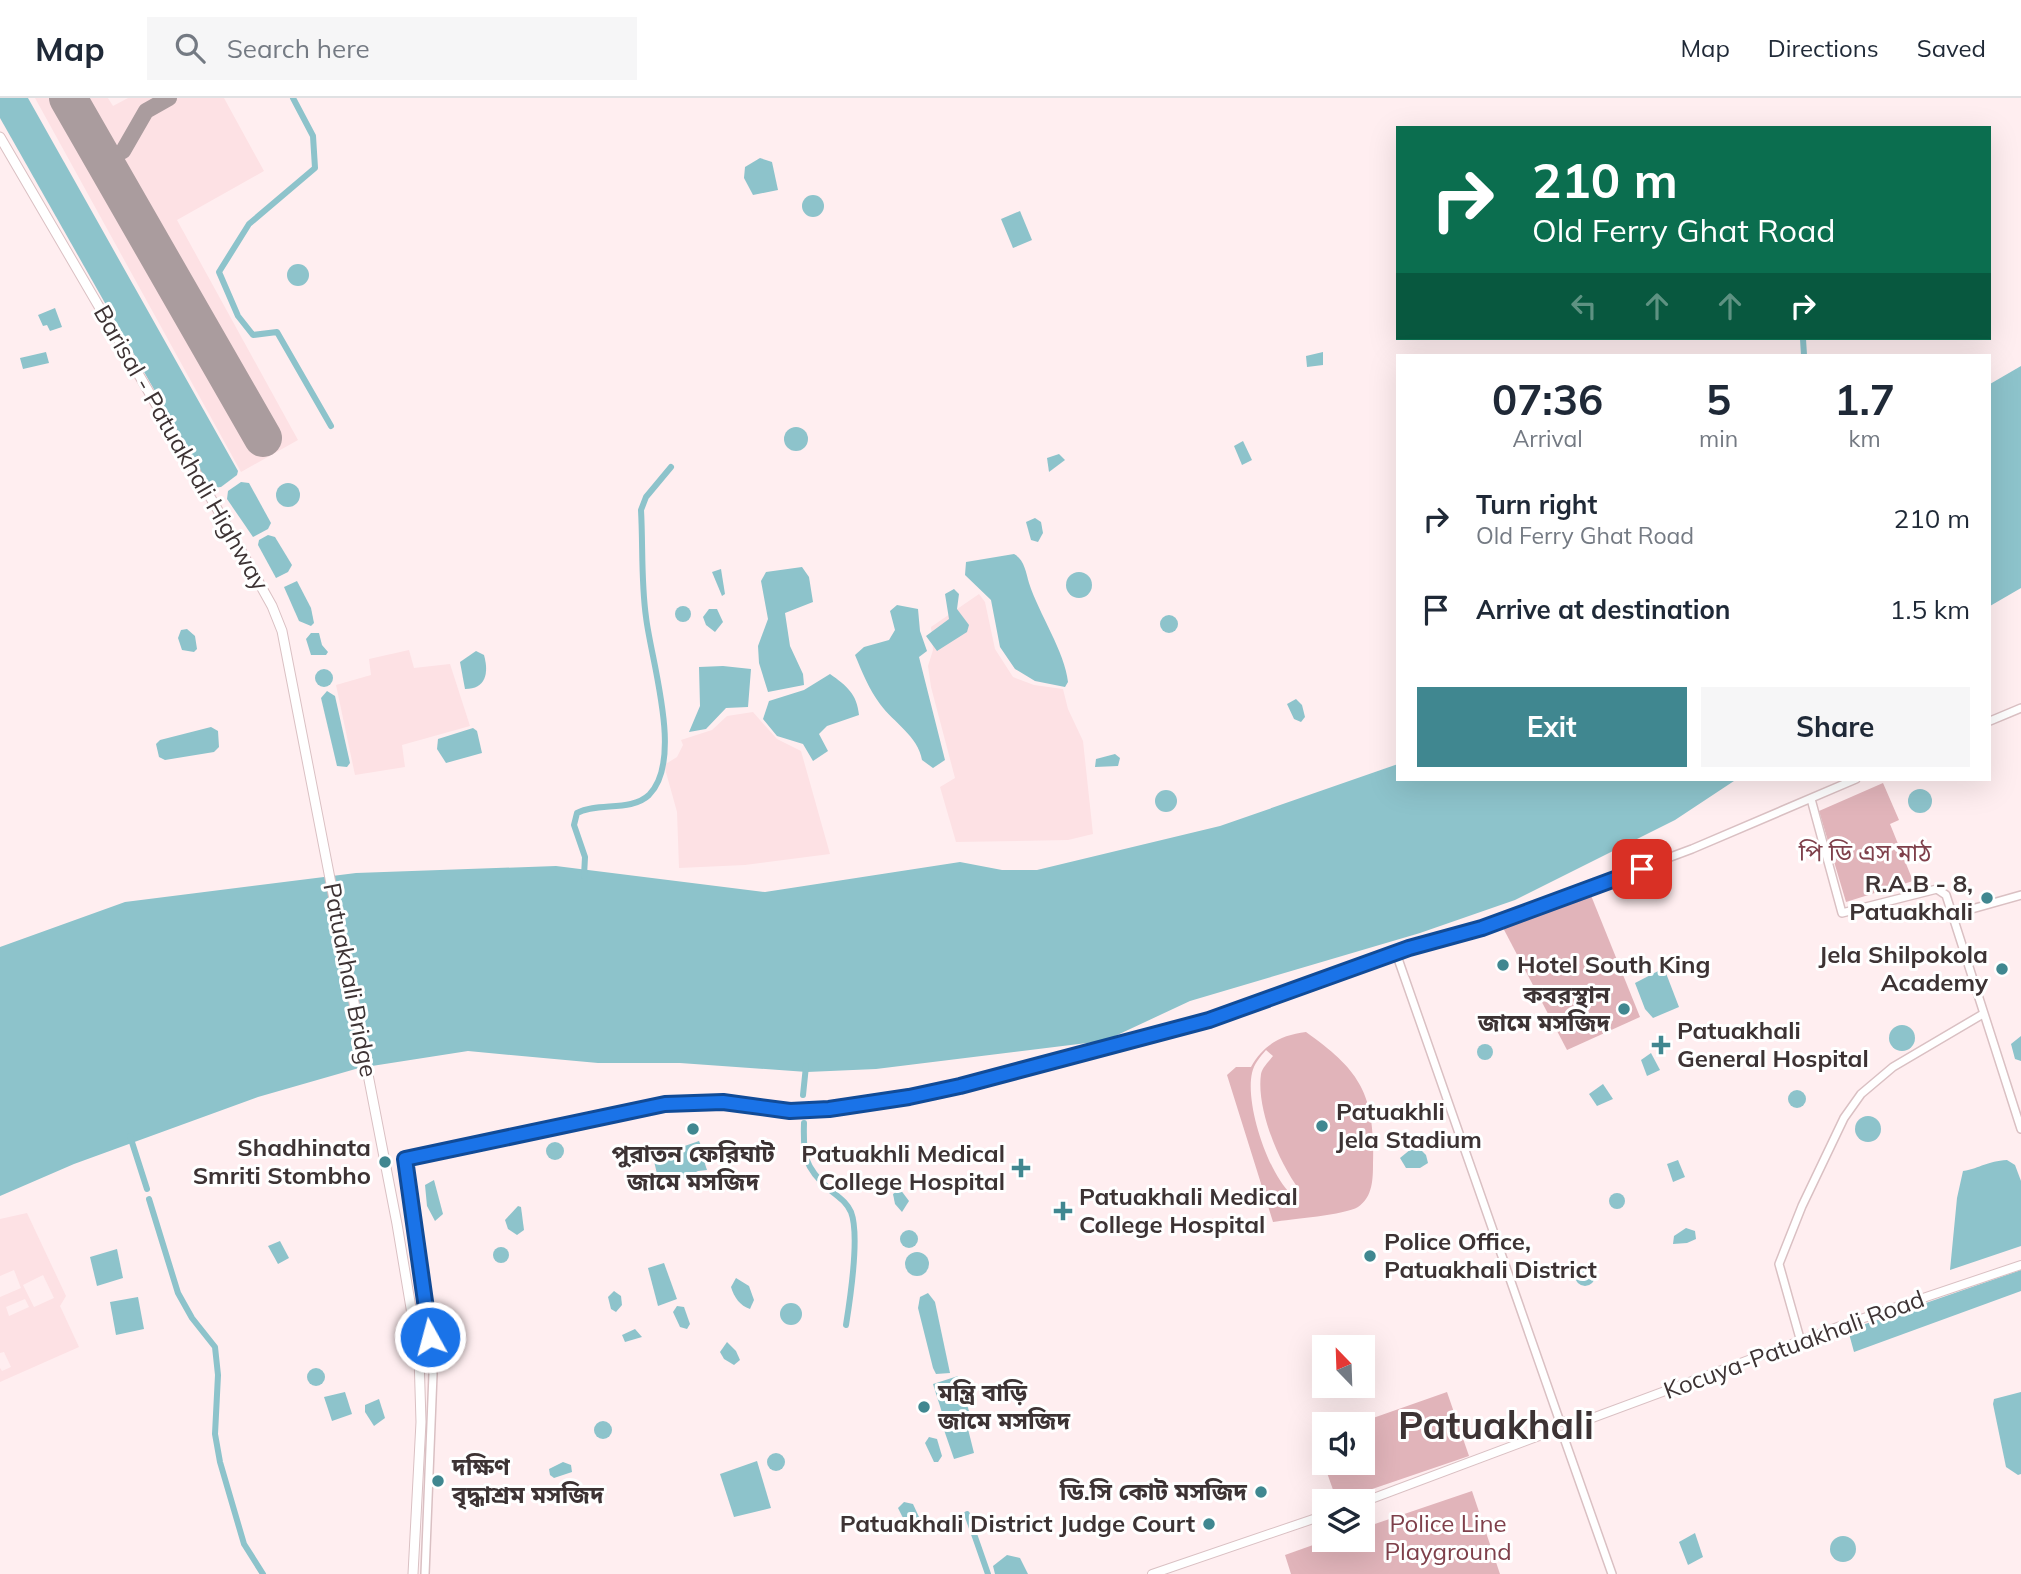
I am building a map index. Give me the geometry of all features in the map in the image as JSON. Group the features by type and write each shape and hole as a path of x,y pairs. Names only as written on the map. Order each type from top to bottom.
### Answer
{"highway":[{"name":"Barisal - Patuakhali Highway","path":"0,137 272,606 286,645 312,778"},
{"name":"Patuakhali Bridge","path":"312,778 389,1182 422,1385 413,1574"}],"main road":[{"name":"Kocuya-Patuakhali Road","path":"1375,1498 1561,1428 2021,1265"},
{"path":"1152,1574 1312,1519"}],"street":[{"path":"1991,721 2021,708"},
{"path":"425,1574 433,1374 405,1159 665,1104 723,1102 790,1111 909,1097 1209,1020 1396,953 1466,933 1592,889 1851,781"},
{"path":"1811,799 1842,913 1937,889 1946,895 2021,1129"},
{"path":"1954,914 2021,895"},
{"path":"1396,953 1612,1574"},
{"path":"1801,1342 1779,1264 1802,1206 1844,1118 1861,1094 1893,1067 1983,1014"}],"shaded area":[{"path":"35,98 108,98 113,106 128,98 224,98 264,171 177,220 298,440 241,472"},
{"path":"979,594 985,602 995,649 1013,677 1034,685 1063,689 1068,709 1083,741 1093,834 1068,840 956,842 940,787 955,778 931,687 928,666 933,650 931,627"},
{"path":"409,650 414,668 450,664 470,726 402,745 405,767 355,775 336,685 371,675 369,659"},
{"path":"753,712 777,739 801,751 830,854 745,865 679,868 677,812 664,765 677,757 683,745 681,740 712,730 727,716"},
{"path":"27,1213 66,1296 60,1306 79,1347 0,1382 0,1368 2,1371 11,1367 4,1352 0,1353 0,1297 21,1288 14,1270 0,1276 0,1219","holes":["43,1275 54,1298 34,1307 23,1285","25,1299 29,1307 9,1316 6,1307"]}],"green space":[{"name":"পি ডি এস মাঠ","path":"1883,783 1899,820 1890,824 1913,881 1846,902 1819,811"},
{"path":"1590,893 1640,1017 1567,1050 1501,924"},
{"name":"Patuakhli Jela Stadium","path":"1306,1032 1325,1046 1340,1059 1361,1087 1371,1119 1372,1181 1367,1198 1351,1210 1273,1222 1227,1075 1236,1067 1251,1067 1267,1047 1297,1033","holes":["1266,1050 1273,1056 1261,1074 1260,1088 1266,1118 1277,1150 1299,1189 1291,1194 1282,1184 1267,1155 1252,1102 1254,1067"]},
{"path":"1447,1392 1469,1456 1372,1489 1333,1489 1328,1475 1375,1475 1375,1417"},
{"name":"Police Line Playground","path":"1472,1491 1500,1574 1291,1574 1285,1555 1312,1545 1312,1552 1375,1552 1375,1524"}],"water":[{"path":"0,98 28,98 238,471 237,475 221,487 212,488 198,467 0,118"},
{"path":"760,158 772,162 778,190 753,195 744,178 745,167"},
{"path":"813,195 821,198 824,206 821,214 813,217 805,214 802,206 805,198"},
{"path":"1020,211 1032,240 1013,248 1001,219"},
{"path":"298,264 306,267 309,275 306,283 298,286 290,283 287,275 290,267"},
{"path":"55,308 62,327 50,331 47,325 43,326 38,315"},
{"path":"46,352 49,363 23,369 20,358"},
{"path":"1323,352 1323,365 1307,367 1306,356"},
{"path":"2021,366 2021,588 1991,605 1991,383"},
{"path":"796,427 805,430 808,439 805,448 796,451 787,448 784,439 787,430"},
{"path":"1243,441 1252,460 1242,465 1234,446"},
{"path":"1059,454 1065,460 1049,472 1047,458"},
{"path":"241,482 249,483 271,523 268,529 253,537 227,499 228,491"},
{"path":"288,483 297,486 300,495 297,504 288,507 279,504 276,495 279,486"},
{"path":"1035,518 1041,522 1043,533 1038,542 1031,540 1026,522"},
{"path":"268,535 275,537 292,565 288,572 276,578 258,545 259,540"},
{"path":"1014,554 1024,566 1033,595 1062,658 1068,682 1065,687 1035,681 1015,669 1000,647 991,600 965,575 966,562"},
{"path":"802,567 809,577 813,602 785,613 790,646 803,674 804,685 768,692 759,663 758,646 768,619 761,581 766,572"},
{"path":"721,569 725,594 722,596 712,572"},
{"path":"1079,572 1088,576 1092,585 1088,594 1079,598 1070,594 1066,585 1070,576"},
{"path":"297,581 311,608 314,623 311,626 299,621 284,587"},
{"path":"954,589 959,594 957,609 969,625 967,632 937,651 926,636 949,619 945,594"},
{"path":"897,605 918,609 920,631 927,651 919,657 945,760 933,768 922,760 911,737 876,698 855,655 864,647 889,640 895,630 890,611"},
{"path":"683,606 689,608 689,620 683,622 677,620 675,614 677,608"},
{"path":"709,609 717,609 723,622 715,632 706,625 703,617"},
{"path":"1169,615 1175,618 1178,624 1175,630 1169,633 1163,630 1160,624 1163,618"},
{"path":"187,629 195,636 197,649 194,652 182,650 178,638 181,630"},
{"path":"311,633 319,633 322,645 328,652 326,655 311,655 306,639"},
{"path":"476,651 484,655 486,674 478,686 465,689 460,662"},
{"path":"699,667 751,669 748,707 726,708 706,729 689,732 700,706"},
{"path":"324,669 330,672 333,678 330,684 324,687 318,684 315,678 318,672"},
{"path":"830,674 850,691 856,701 859,715 827,726 819,734 828,751 813,761 803,744 777,736 763,719 769,701 804,690"},
{"path":"327,691 335,696 350,763 347,767 337,766 321,698"},
{"path":"1296,699 1302,705 1305,717 1301,722 1294,719 1287,704"},
{"path":"211,727 218,731 219,747 214,752 165,760 159,757 156,744 160,740"},
{"path":"473,728 477,731 482,753 446,763 437,749 438,739"},
{"path":"1115,754 1120,758 1118,766 1095,767 1096,759"},
{"path":"1396,765 1396,781 1734,781 1675,820 1515,900 1420,933 1190,1001 1113,1037 1095,1042 876,1069 807,1072 680,1063 598,1063 468,1051 359,1068 258,1097 74,1164 0,1196 0,947 125,902 356,873 556,866 765,892 960,862 1002,870 1037,870 1220,826"},
{"path":"1920,789 1929,792 1932,801 1929,810 1920,813 1911,810 1908,801 1911,792"},
{"path":"1166,790 1174,793 1177,801 1174,809 1166,812 1158,809 1155,801 1158,793"},
{"path":"1664,968 1679,1007 1653,1018 1645,1009 1635,983"},
{"path":"1902,1025 1911,1029 1915,1038 1911,1047 1902,1051 1893,1047 1889,1038 1893,1029"},
{"path":"2021,1036 2021,1061 2015,1059 2011,1044"},
{"path":"1482,1044 1488,1044 1493,1052 1491,1058 1482,1060 1477,1055 1477,1049"},
{"path":"1651,1053 1660,1070 1647,1076 1641,1060"},
{"path":"1603,1084 1613,1099 1597,1106 1589,1094"},
{"path":"1797,1090 1803,1093 1806,1099 1803,1105 1797,1108 1791,1105 1788,1099 1791,1093"},
{"path":"1868,1116 1877,1120 1881,1129 1877,1138 1868,1142 1859,1138 1855,1129 1859,1120"},
{"path":"699,1141 708,1162 705,1164 707,1170 698,1171 668,1186 658,1178 653,1157"},
{"path":"555,1142 561,1145 564,1151 561,1157 555,1160 549,1157 546,1151 549,1145"},
{"path":"1419,1148 1426,1155 1428,1163 1420,1168 1406,1168 1400,1158 1411,1149"},
{"path":"1678,1160 1685,1177 1673,1182 1667,1164"},
{"path":"2007,1160 2015,1165 2021,1181 2021,1246 1950,1270 1957,1198 1963,1171"},
{"path":"434,1180 443,1214 435,1221 427,1206 425,1185"},
{"path":"900,1189 909,1201 902,1212 895,1204 893,1194"},
{"path":"1617,1193 1625,1201 1617,1209 1609,1201"},
{"path":"518,1206 521,1207 524,1230 517,1235 508,1229 505,1220"},
{"path":"1686,1228 1695,1231 1696,1239 1673,1244 1674,1236"},
{"path":"905,1230 913,1230 918,1239 916,1246 905,1248 900,1243 900,1235"},
{"path":"280,1241 289,1258 278,1264 268,1246"},
{"path":"498,1247 504,1247 509,1255 507,1261 498,1263 493,1258 493,1252"},
{"path":"117,1249 123,1278 97,1286 90,1257"},
{"path":"917,1252 925,1256 929,1264 925,1272 917,1276 909,1272 905,1264 909,1256"},
{"path":"664,1263 677,1299 658,1306 648,1268"},
{"path":"1585,1266 1592,1269 1595,1276 1592,1283 1585,1286 1578,1283 1575,1276 1578,1269"},
{"path":"2021,1270 2021,1291 1854,1352 1848,1330"},
{"path":"736,1278 749,1286 754,1300 750,1309 740,1303 734,1294 731,1287"},
{"path":"614,1291 621,1296 622,1305 616,1312 611,1309 608,1297"},
{"path":"928,1293 935,1302 950,1373 936,1374 933,1368 918,1308 920,1297"},
{"path":"138,1297 144,1329 116,1335 110,1302"},
{"path":"791,1303 799,1306 802,1314 799,1322 791,1325 783,1322 780,1314 783,1306"},
{"path":"677,1306 684,1307 690,1324 687,1329 680,1327 673,1312"},
{"path":"635,1329 642,1337 625,1342 622,1335"},
{"path":"727,1342 740,1360 734,1365 724,1359 720,1352"},
{"path":"316,1368 322,1371 325,1377 322,1383 316,1386 310,1383 307,1377 310,1371"},
{"path":"958,1376 969,1411 944,1419 933,1384"},
{"path":"345,1392 352,1414 332,1421 324,1397"},
{"path":"2021,1392 2021,1474 2018,1475 2006,1467 1993,1404 1994,1399"},
{"path":"379,1399 385,1418 374,1426 365,1412 365,1405"},
{"path":"599,1421 607,1421 612,1430 610,1437 599,1439 594,1434 594,1426"},
{"path":"966,1421 974,1453 954,1459 943,1427"},
{"path":"929,1437 937,1439 942,1456 938,1462 934,1462 925,1443"},
{"path":"772,1453 780,1453 785,1462 783,1469 772,1471 767,1466 767,1458"},
{"path":"757,1461 771,1508 734,1517 720,1474"},
{"path":"563,1462 571,1465 572,1472 554,1478 550,1475 549,1469"},
{"path":"904,1502 913,1504 919,1517 918,1525 908,1528 898,1508"},
{"path":"1695,1533 1703,1557 1688,1565 1679,1542"},
{"path":"1843,1536 1852,1540 1856,1549 1852,1558 1843,1562 1834,1558 1830,1549 1834,1540"},
{"path":"1007,1555 1020,1558 1028,1574 995,1574 993,1566"}],"waterway":[{"path":"293,98 313,136 315,168 249,224 219,272 238,316 253,335 277,332 331,426"},
{"path":"1803,340 1804,354"},
{"path":"584,876 585,857 574,825 577,813 642,800 649,795 659,779 664,759 663,709 644,604 641,510 646,497 671,467"},
{"path":"803,1095 806,1066"},
{"path":"804,1123 805,1152 810,1167 847,1205 854,1222 853,1268 846,1325"},
{"path":"130,1136 147,1189"},
{"path":"149,1199 178,1293 192,1318 215,1347 218,1375 215,1434 220,1462 244,1544 263,1574"},
{"path":"967,1514 988,1574"}],"taxiway":[{"path":"104,161 123,151 146,111 169,98"}],"runway":[{"path":"68,98 263,438"}],"place":[{"name":"R.A.B - 8, Patuakhali","path":"1987,898"},
{"name":"Hotel South King","path":"1503,965"},
{"name":"Jela Shilpokola Academy","path":"2002,969"},
{"name":"কবরস্থান জামে মসজিদ","path":"1624,1009"},
{"name":"Patuakhali General Hospital","path":"1661,1045"},
{"name":"Patuakhli Jela Stadium","path":"1322,1126"},
{"name":"পুরাতন ফেরিঘাট জামে মসজিদ","path":"693,1129"},
{"name":"Shadhinata Smriti Stombho","path":"385,1162"},
{"name":"Patuakhli Medical College Hospital","path":"1021,1168"},
{"name":"Patuakhali Medical College Hospital","path":"1063,1211"},
{"name":"Police Office, Patuakhali District","path":"1370,1256"},
{"name":"মন্ত্রি বাড়ি জামে মসজিদ","path":"924,1407"},
{"name":"দক্ষিণ বৃদ্ধাশ্রম মসজিদ","path":"438,1481"},
{"name":"ডি.সি কোট মসজিদ","path":"1261,1492"},
{"name":"Patuakhali District Judge Court","path":"1209,1524"}],"district":[{"name":"Patuakhali","path":"1496,1426"}],"route":[{"path":"430,1337 405,1159 535,1134 573,1123 665,1104 723,1102 762,1105 790,1111 829,1109 960,1086 1209,1020 1409,948 1482,928 1642,869"}]}
